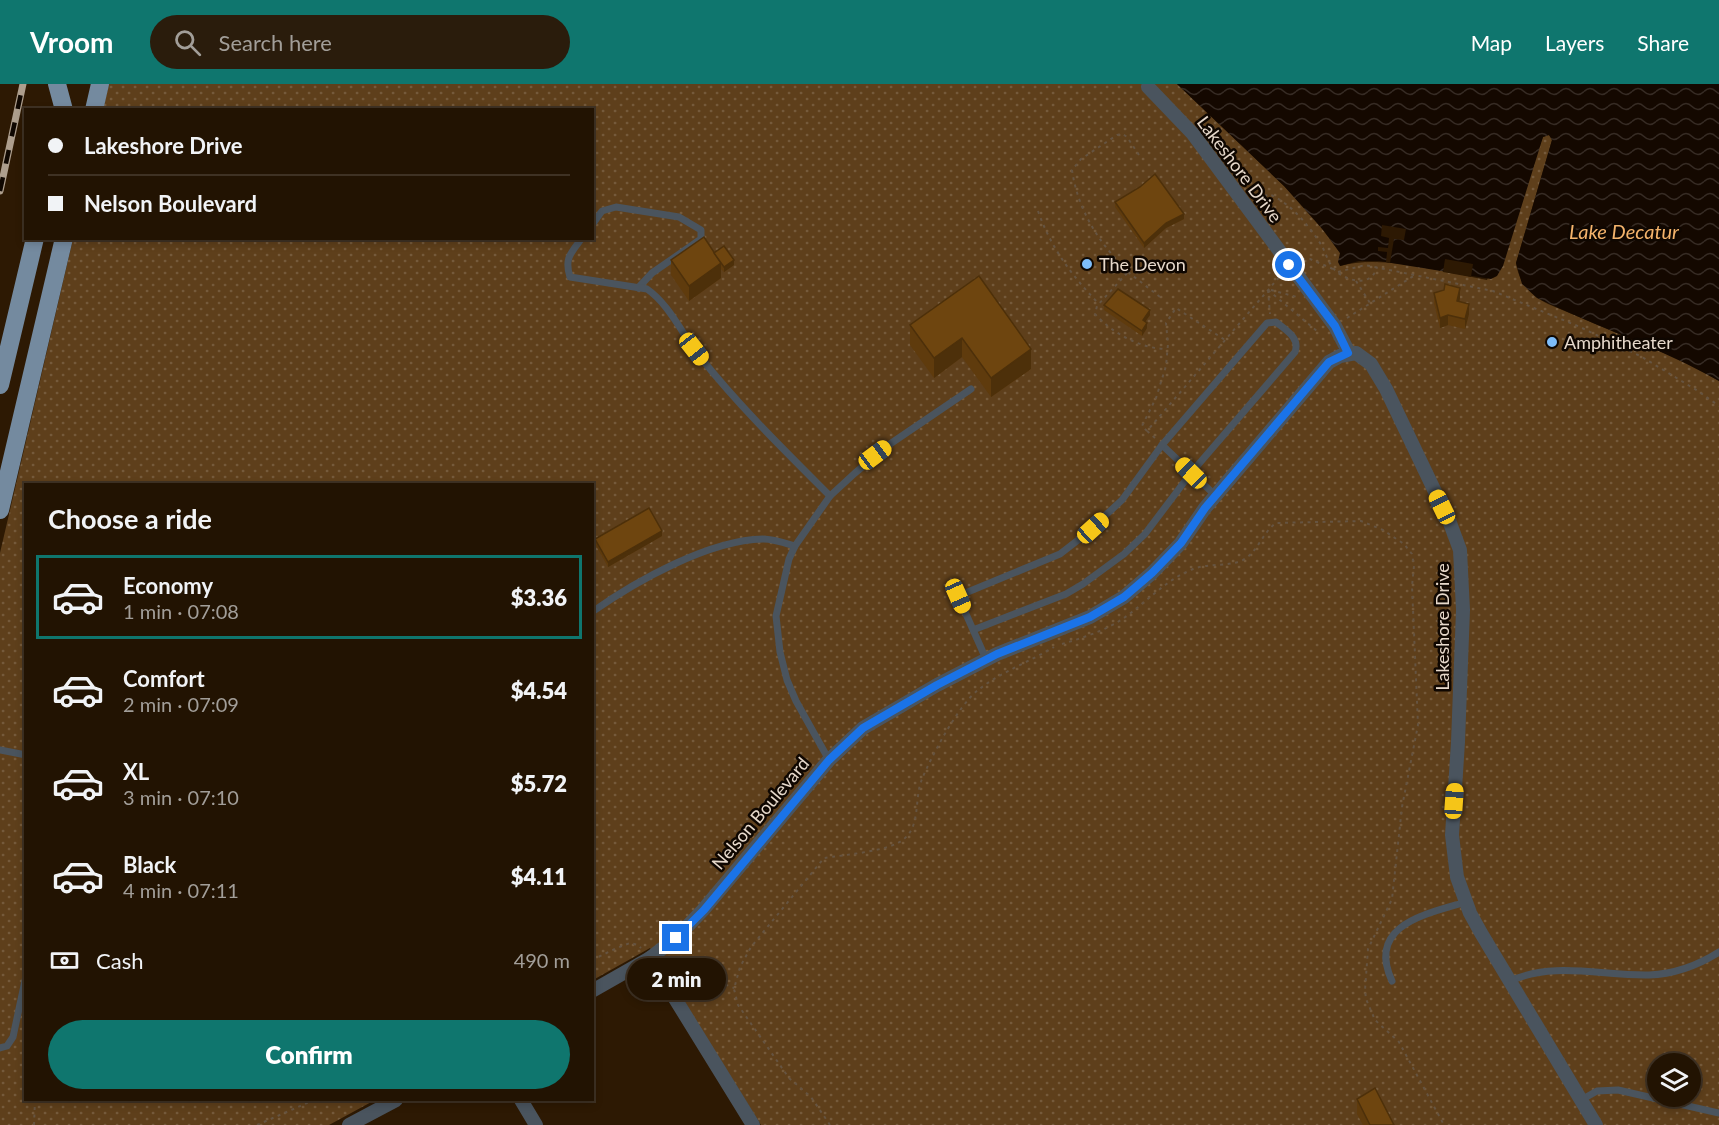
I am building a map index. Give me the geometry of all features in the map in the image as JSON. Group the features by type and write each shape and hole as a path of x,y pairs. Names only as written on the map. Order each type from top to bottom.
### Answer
{"main road":[{"path":"57,84 64,108"},
{"path":"66,108 72,84"},
{"path":"94,108 100,84"},
{"path":"0,385 35,240"},
{"path":"0,510 64,240"}],"street":[{"name":"Lakeshore Drive","path":"1148,87 1193,134 1248,207 1335,326 1348,353 1361,354 1371,364 1386,389 1450,523 1460,550 1463,580 1458,742 1452,835 1457,877 1481,933 1596,1125"},
{"name":"Nelson Boulevard","path":"594,990 650,958 690,925 829,760 863,728 986,659 1090,617 1124,597 1152,573 1181,543 1216,496 1329,362 1348,353"},
{"path":"650,958 753,1125"},
{"path":"349,1125 394,1101"},
{"path":"522,1101 536,1125"}],"lane":[{"path":"594,222 602,212 616,207 679,217 701,230 701,239 652,273 638,288"},
{"path":"581,240 569,256 567,263 570,277 647,289 657,296 685,339 702,360 753,417 830,496"},
{"path":"973,630 1066,594 1124,554 1145,534 1191,473 1295,352 1297,343 1295,339 1276,322 1271,321 1256,334 1162,445 1122,500 1082,537 1060,554 958,596 973,630 986,659"},
{"path":"829,760 796,702 787,680 777,637 776,616 789,559 795,546 830,496 875,455 971,389"},
{"path":"1162,445 1216,496"},
{"path":"594,611 622,590 679,563 730,543 766,539 795,546"},
{"path":"0,750 24,755"},
{"path":"1392,981 1385,966 1386,950 1391,936 1399,927 1412,920 1466,902"},
{"path":"1510,981 1551,970 1633,974 1666,973 1694,966 1719,952"},
{"path":"0,1048 7,1046 13,1037 24,985"},
{"path":"1581,1100 1597,1091 1618,1090 1719,1113"}],"path":[{"path":"1139,154 1127,137 1123,134 1117,135 1081,159 1072,170 1089,224 1128,272 1160,297"},
{"path":"1248,207 1266,194 1276,197 1309,228 1323,248 1333,269"},
{"path":"1038,211 1044,230 1056,252 1081,286 1099,304"},
{"path":"1147,431 1290,266 1302,259 1310,259 1333,269 1345,278 1356,281 1371,278 1377,267"},
{"path":"1338,272 1365,265 1493,291 1580,327 1642,357 1719,406"},
{"path":"1128,272 1099,304 1095,310 1097,317 1134,342 1152,349 1167,349"},
{"path":"1335,326 1415,274"},
{"path":"1356,281 1370,303"},
{"path":"1268,290 1315,299"},
{"path":"1268,290 1271,321"},
{"path":"1268,290 1318,332"},
{"path":"1162,445 1142,426 1156,398 1166,366 1166,323 1176,308 1225,340"},
{"path":"830,1125 811,1097 789,1078 738,1005 734,988 740,967 751,947 824,858 885,847 903,840 913,829 921,781 952,722 976,691 1003,673 1029,663 1054,647 1120,621 1151,598 1166,583 1194,568 1241,561 1254,551 1266,530 1276,523 1360,521 1383,530 1404,544 1412,554 1418,725 1402,807 1392,899 1368,949 1365,976 1366,999 1375,1020 1399,1042 1444,1125"},
{"path":"594,959 630,944 638,945 650,958 677,958 692,971 734,988"},
{"path":"34,1125 35,1101"},
{"path":"257,1125 312,1101"}],"shaded area":[{"path":"109,84 1177,84 1284,186 1314,218 1340,253 1340,266 1356,263 1393,263 1487,280 1543,137 1549,135 1552,140 1516,263 1523,282 1536,297 1548,304 1688,363 1719,381 1719,1125 761,1125 650,948 594,979 594,483 24,483 24,1101 373,1101 329,1125 0,1125 0,553 73,240 594,240 594,108 103,108"}],"water":[{"name":"Lake Decatur","path":"1177,84 1719,84 1719,381 1675,358 1537,298 1522,284 1516,263 1552,140 1549,135 1543,137 1503,266 1497,276 1491,279 1379,261 1359,261 1340,266 1338,262 1340,253 1324,231 1284,186"}],"pier":[{"path":"1382,225 1406,229 1404,240 1394,239 1390,263 1386,262 1387,252 1378,251 1378,247 1388,248 1389,238 1381,236"},
{"path":"1445,259 1473,264 1471,277 1443,272"}],"building":[{"path":"1155,174 1184,214 1166,223 1144,243 1115,202 1140,187"},
{"path":"704,237 721,263 689,286 671,260"},
{"path":"724,246 734,260 724,267 714,253"},
{"path":"979,276 1031,349 991,378 962,338 934,358 910,325"},
{"path":"1445,284 1460,288 1457,301 1469,304 1465,319 1448,315 1440,318 1434,293 1444,290"},
{"path":"1118,289 1150,310 1143,320 1147,323 1142,331 1104,305"},
{"path":"649,508 662,531 608,562 595,539"},
{"path":"1375,1088 1394,1125 1370,1125 1357,1099"}],"railway":[{"path":"0,191 23,84"}],"place":[{"name":"The Devon","path":"1087,264"},
{"name":"Amphitheater","path":"1552,342"}],"route":[{"path":"676,938 704,910 829,760 863,728 937,685 997,654 1090,617 1124,597 1152,573 1181,543 1205,508 1329,362 1348,353 1335,326 1289,265"}]}
